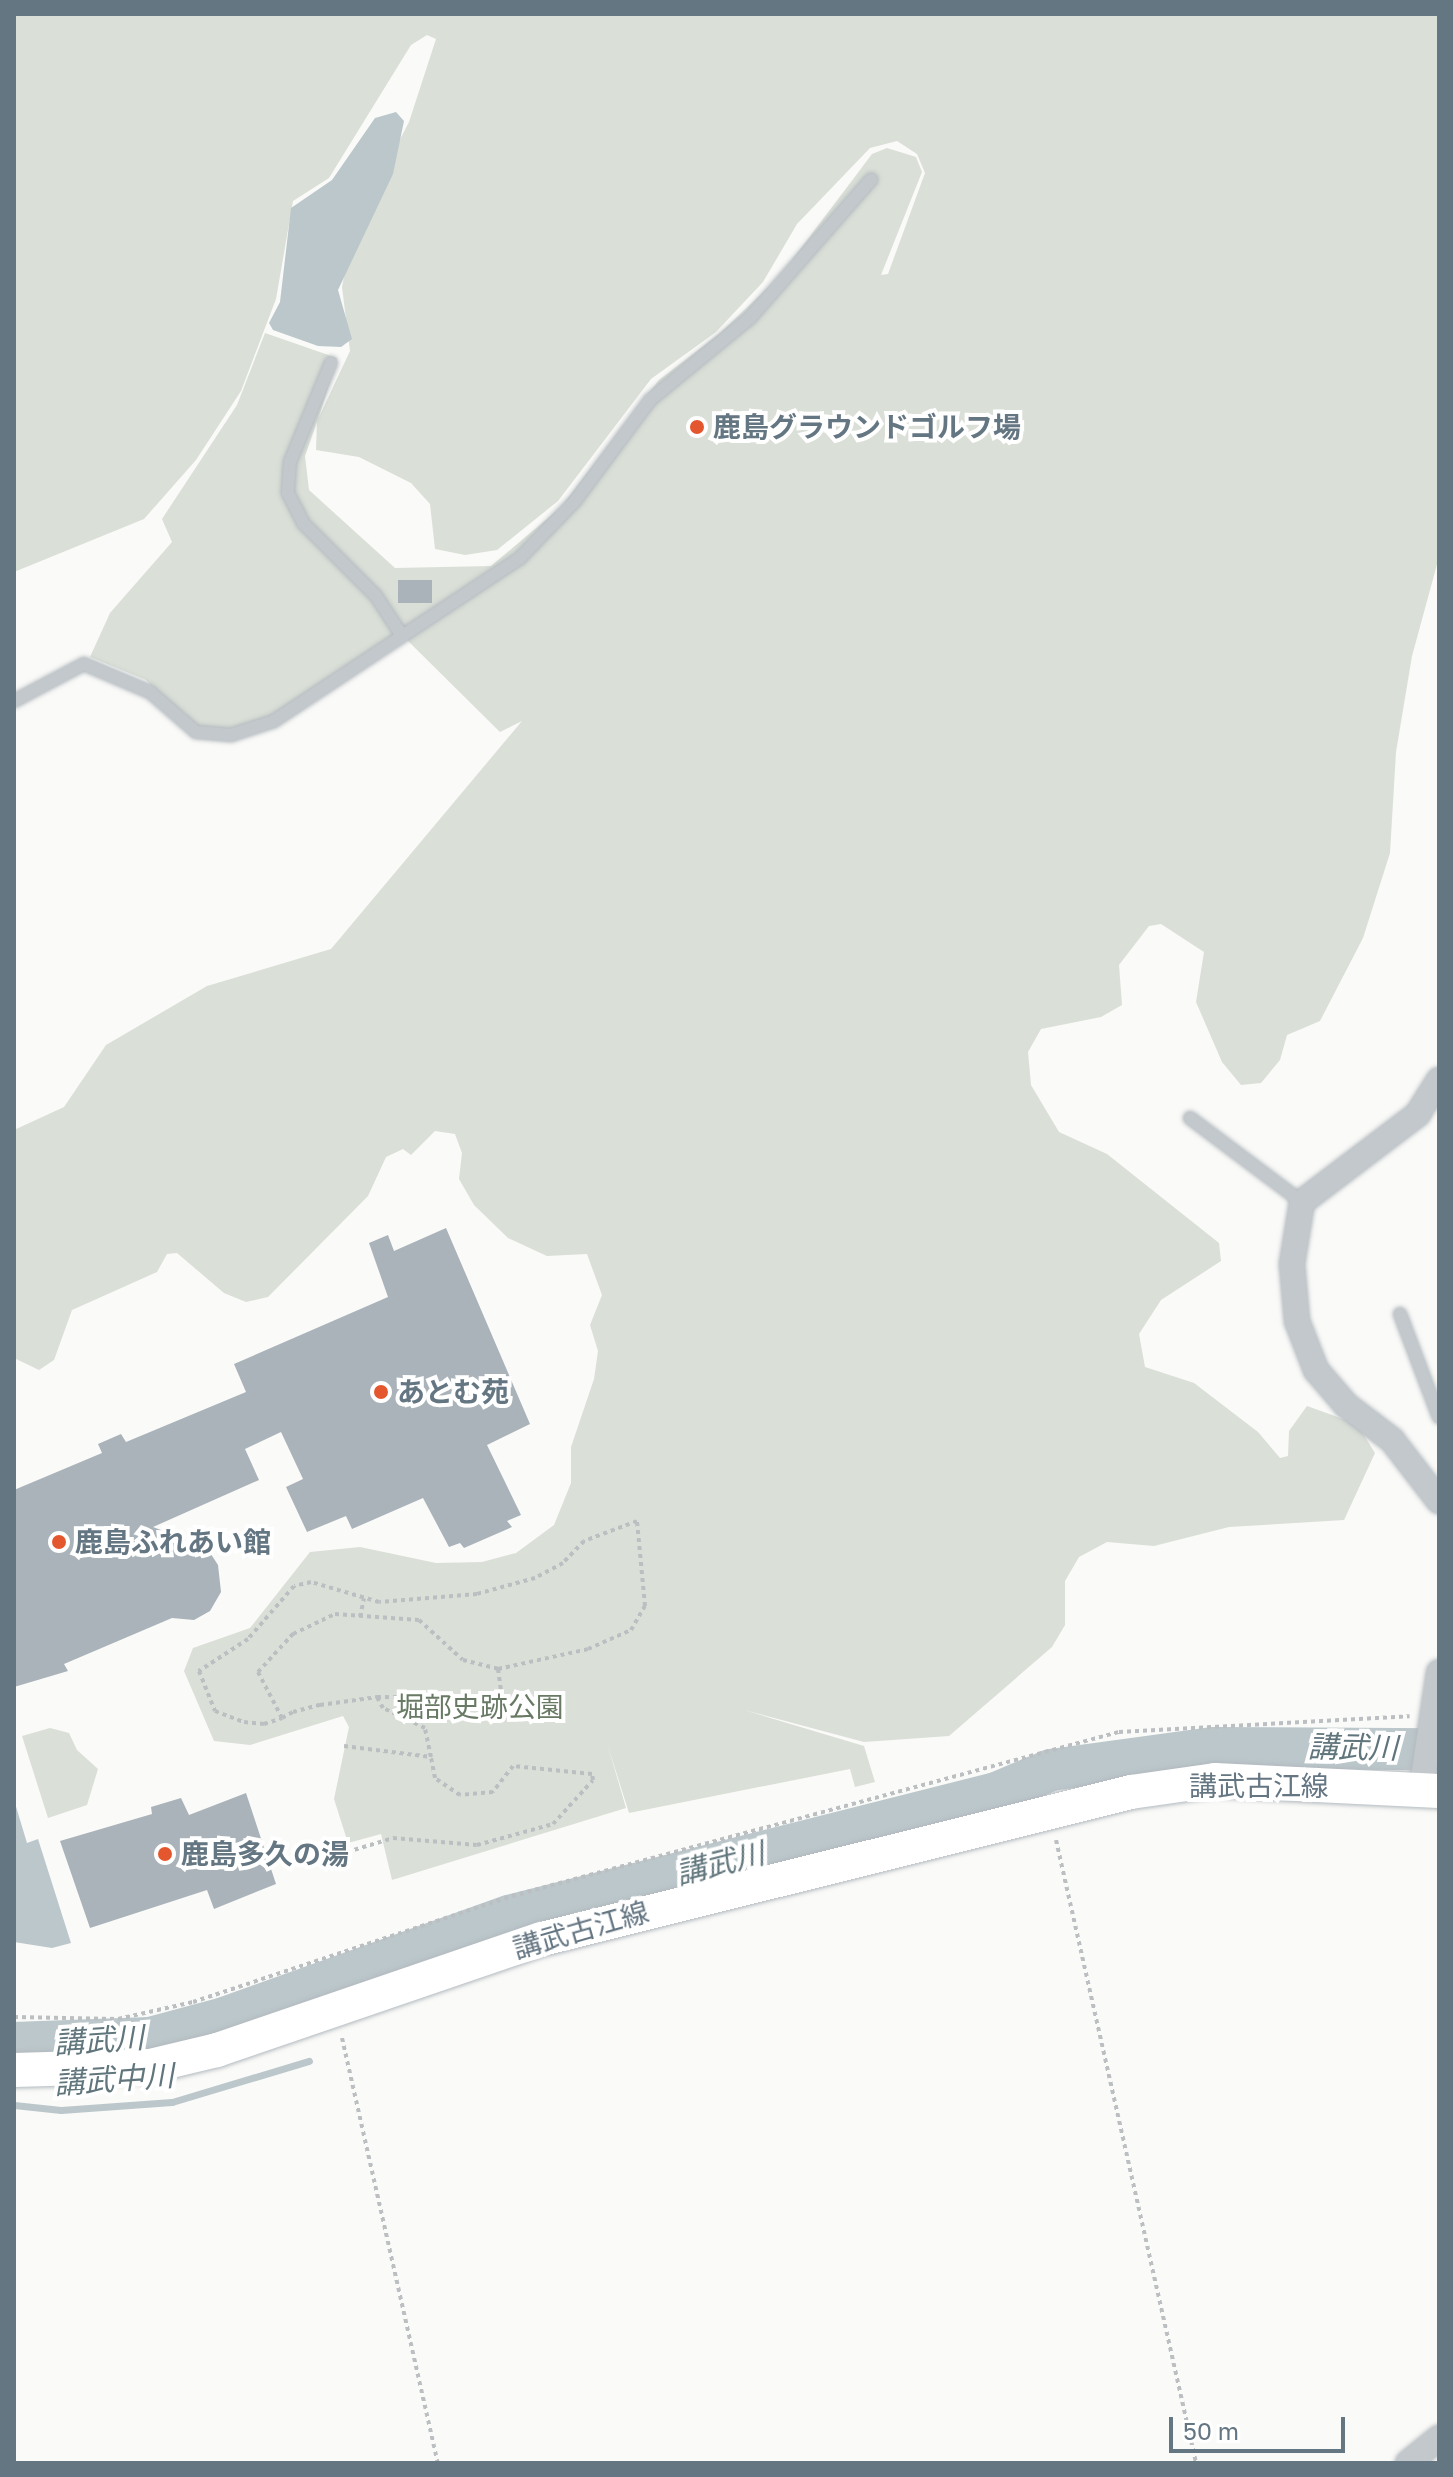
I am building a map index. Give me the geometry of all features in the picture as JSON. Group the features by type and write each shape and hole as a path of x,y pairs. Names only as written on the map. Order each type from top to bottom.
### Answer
{"main road":[{"name":"講武古江線","path":"14,2070 150,2066 335,2009 542,1939 1049,1811 1215,1780 1428,1784"}],"street":[{"path":"1439,1080 1418,1114 1302,1202 1294,1231 1293,1297 1316,1370 1346,1405 1392,1440 1439,1501"},
{"path":"1428,1784 1430,1722 1439,1672"},
{"path":"1408,2463 1439,2438"}],"lane":[{"path":"14,701 84,664 150,692 196,732 246,732 274,721 401,634 497,577 547,534 650,400 750,318 871,180"},
{"path":"331,363 290,462 288,493 293,511 376,596 401,634"},
{"path":"1190,1118 1302,1202"},
{"path":"1400,1314 1439,1417"}],"path":[{"path":"282,1718 258,1672 274,1650 335,1614 419,1620 463,1660 498,1669 588,1649 631,1630 645,1606 637,1521 584,1541 563,1563 535,1578 421,1602 364,1598 311,1582 294,1586 248,1639 199,1671 215,1711 224,1717 264,1724 377,1697 478,1698 510,1710 514,1703 502,1698"},
{"path":"360,1617 364,1598"},
{"path":"498,1669 501,1708"},
{"path":"347,1852 393,1838 477,1845 553,1824 593,1780 592,1774 513,1766 493,1792 460,1795 435,1778 425,1728 383,1708 377,1697"},
{"path":"14,2017 118,2019 193,2002 512,1896 1119,1732 1430,1722"},
{"path":"344,1746 431,1757"},
{"path":"1049,1811 1196,2463"},
{"path":"335,2009 438,2463"}],"green space":[{"name":"堀部史跡公園","path":"14,14 1439,14 1439,557 1412,656 1396,752 1390,853 1363,938 1320,1021 1287,1035 1280,1060 1261,1083 1241,1085 1222,1062 1196,1002 1204,952 1161,924 1149,926 1119,965 1122,1005 1101,1017 1041,1029 1028,1052 1031,1085 1059,1132 1107,1154 1219,1243 1221,1261 1161,1300 1139,1334 1145,1367 1194,1383 1258,1432 1280,1458 1288,1456 1289,1431 1307,1406 1357,1424 1375,1453 1344,1520 1229,1527 1154,1546 1107,1542 1079,1557 1065,1581 1065,1625 1052,1647 949,1736 864,1742 744,1710 864,1746 875,1782 855,1787 850,1769 629,1813 607,1743 626,1808 392,1880 381,1834 348,1843 334,1799 349,1727 343,1716 250,1745 214,1741 184,1671 193,1648 250,1628 310,1552 360,1547 436,1563 482,1562 516,1553 554,1525 571,1483 571,1447 594,1379 598,1351 590,1325 602,1295 587,1254 547,1256 508,1238 474,1205 459,1179 462,1153 455,1134 435,1131 411,1155 403,1149 386,1157 368,1196 268,1297 246,1302 224,1293 177,1253 167,1254 157,1272 72,1310 54,1360 39,1370 14,1358 14,1130 64,1107 106,1045 207,986 331,949 522,721 500,732 407,640 271,719 220,731 187,724 146,680 90,657 110,613 172,542 162,519 237,405 265,333 337,358 319,417 350,351 342,287 353,230 409,122 436,39 427,35 411,45 329,178 293,201 276,299 241,391 196,460 144,519 14,572","holes":["897,141 917,154 925,173 888,274 881,275 922,172 916,157 887,148 872,154 780,276 720,333 659,380 561,507 491,566 395,568 309,490 305,456 317,422 316,450 359,457 411,483 430,504 435,549 465,555 497,550 558,501 651,379 716,332 763,282 797,224 870,148"]},
{"path":"50,1728 69,1733 77,1750 98,1769 87,1805 48,1818 22,1736"}],"shaded area":[{"path":"396,112 404,121 393,174 338,290 352,339 341,347 318,346 273,330 269,323 280,302 291,208 332,180 375,118"},
{"path":"14,1800 27,1843 38,1839 71,1943 52,1948 14,1942"}],"building":[{"path":"398,580 432,580 432,603 398,603"},
{"path":"446,1228 530,1424 487,1445 521,1515 507,1521 512,1527 464,1548 460,1543 449,1547 423,1498 352,1529 346,1516 307,1532 286,1487 303,1479 281,1432 245,1449 259,1480 153,1527 207,1548 218,1565 221,1592 210,1611 194,1620 172,1618 64,1664 68,1671 14,1687 14,1490 102,1453 98,1444 121,1434 126,1442 246,1392 234,1364 388,1297 369,1243 388,1235 394,1251"},
{"name":"鹿島多久の湯","path":"246,1793 276,1884 214,1909 207,1890 90,1928 60,1841 152,1814 151,1807 181,1798 189,1815"}],"waterway":[{"name":"講武川","path":"14,2043 150,2038 224,2018 509,1916 996,1793 1051,1770 1213,1748 1439,1749"},
{"name":"講武中川","path":"14,2105 61,2110 172,2102 309,2061"}],"place":[{"name":"鹿島グラウンドゴルフ場","path":"697,427"},
{"name":"あとむ苑","path":"381,1392"},
{"name":"鹿島ふれあい館","path":"59,1542"},
{"name":"鹿島多久の湯","path":"165,1854"}]}
